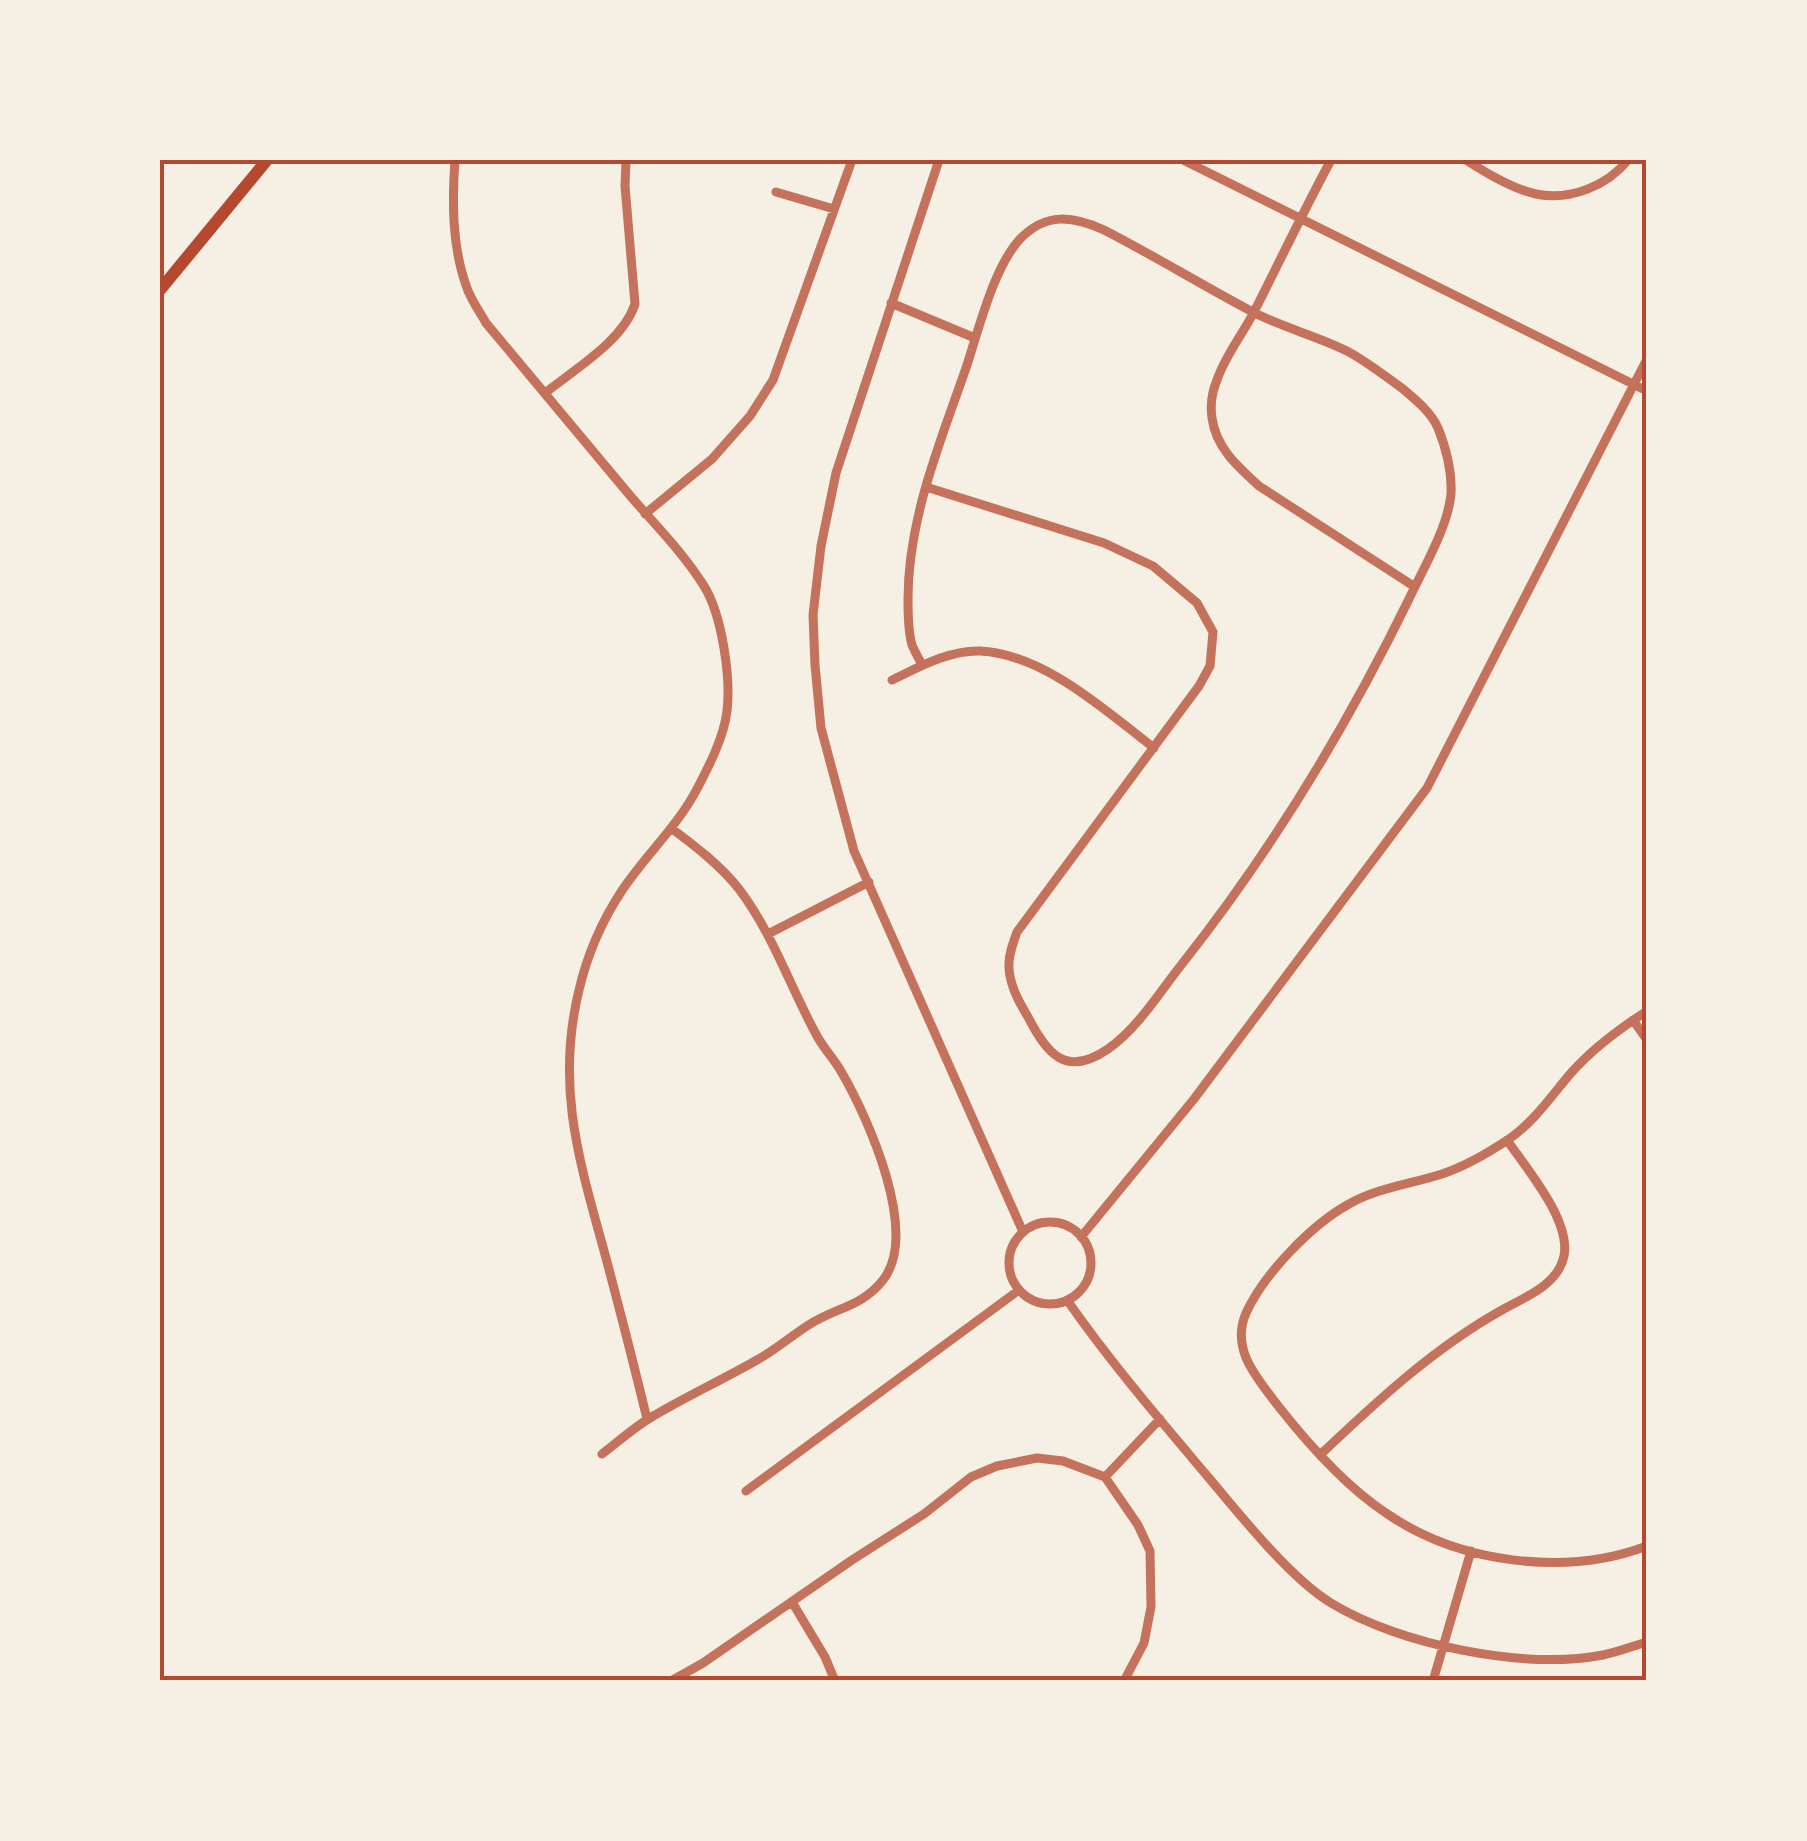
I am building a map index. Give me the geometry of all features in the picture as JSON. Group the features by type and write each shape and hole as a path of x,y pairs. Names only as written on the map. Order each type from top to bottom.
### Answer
{"main road":[{"path":"160,290 268,160"}],"street":[{"path":"455,160 452,200 459,254 467,289 486,323 684,557 707,590 721,633 727,712 715,749 696,792 621,892 598,934 579,989 571,1037 568,1078 575,1144 647,1419"},
{"path":"545,393 618,333 635,304 626,160"},
{"path":"645,514 712,459 750,416 773,380 852,160"},
{"path":"940,160 836,473 820,546 813,615 815,664 821,728 854,851 1024,1232"},
{"path":"1183,160 1647,391"},
{"path":"1331,160 1218,376 1211,415 1215,434 1227,454 1259,486 1415,587"},
{"path":"1466,160 1538,195 1584,191 1602,184 1628,160"},
{"path":"776,192 834,209"},
{"path":"922,665 912,644 908,584 913,536 926,487 985,308 1006,260 1020,240 1052,220 1081,220 1104,230 1254,312 1347,351 1405,391 1433,417 1449,464 1451,496 1443,525 1415,587 1368,682 1310,784 1208,932 1131,1030 1095,1056 1072,1062 1045,1048 1016,994 1008,964 1012,944 1199,686 1210,666 1214,632 1198,603 1153,566 1104,543 926,487"},
{"path":"891,304 976,338"},
{"path":"1082,1237 1194,1099 1427,788 1647,359"},
{"path":"892,680 942,658 982,651 1010,658 1041,668 1073,686 1154,748"},
{"path":"602,1454 647,1419 760,1358 808,1324 866,1299 893,1265 896,1220 865,1117 818,1037 768,934 735,884 671,828"},
{"path":"768,934 869,882"},
{"path":"1647,1012 1605,1040 1507,1140 1446,1173 1348,1204 1323,1222 1267,1280 1248,1308 1241,1335 1242,1352 1250,1368 1320,1454 1386,1514 1412,1528 1471,1551 1527,1562 1594,1558 1647,1546"},
{"path":"1634,1020 1647,1040"},
{"path":"1320,1454 1377,1400 1448,1343 1538,1291 1553,1277 1564,1256 1558,1218 1507,1140"},
{"path":"1050,1222 1063,1224 1082,1237 1091,1268 1087,1282 1067,1300 1042,1303 1030,1298 1012,1280 1010,1254 1024,1232 1050,1222"},
{"path":"746,1491 1020,1290"},
{"path":"1067,1300 1102,1350 1252,1528 1329,1602 1368,1622 1478,1653 1545,1659 1603,1655 1647,1642"},
{"path":"1105,1477 1160,1419"},
{"path":"671,1681 684,1678 924,1514 971,1477 998,1466 1037,1458 1062,1461 1105,1477 1138,1525 1150,1552 1151,1606 1144,1643 1124,1681"},
{"path":"1433,1681 1471,1551"},
{"path":"792,1602 835,1681"}]}
